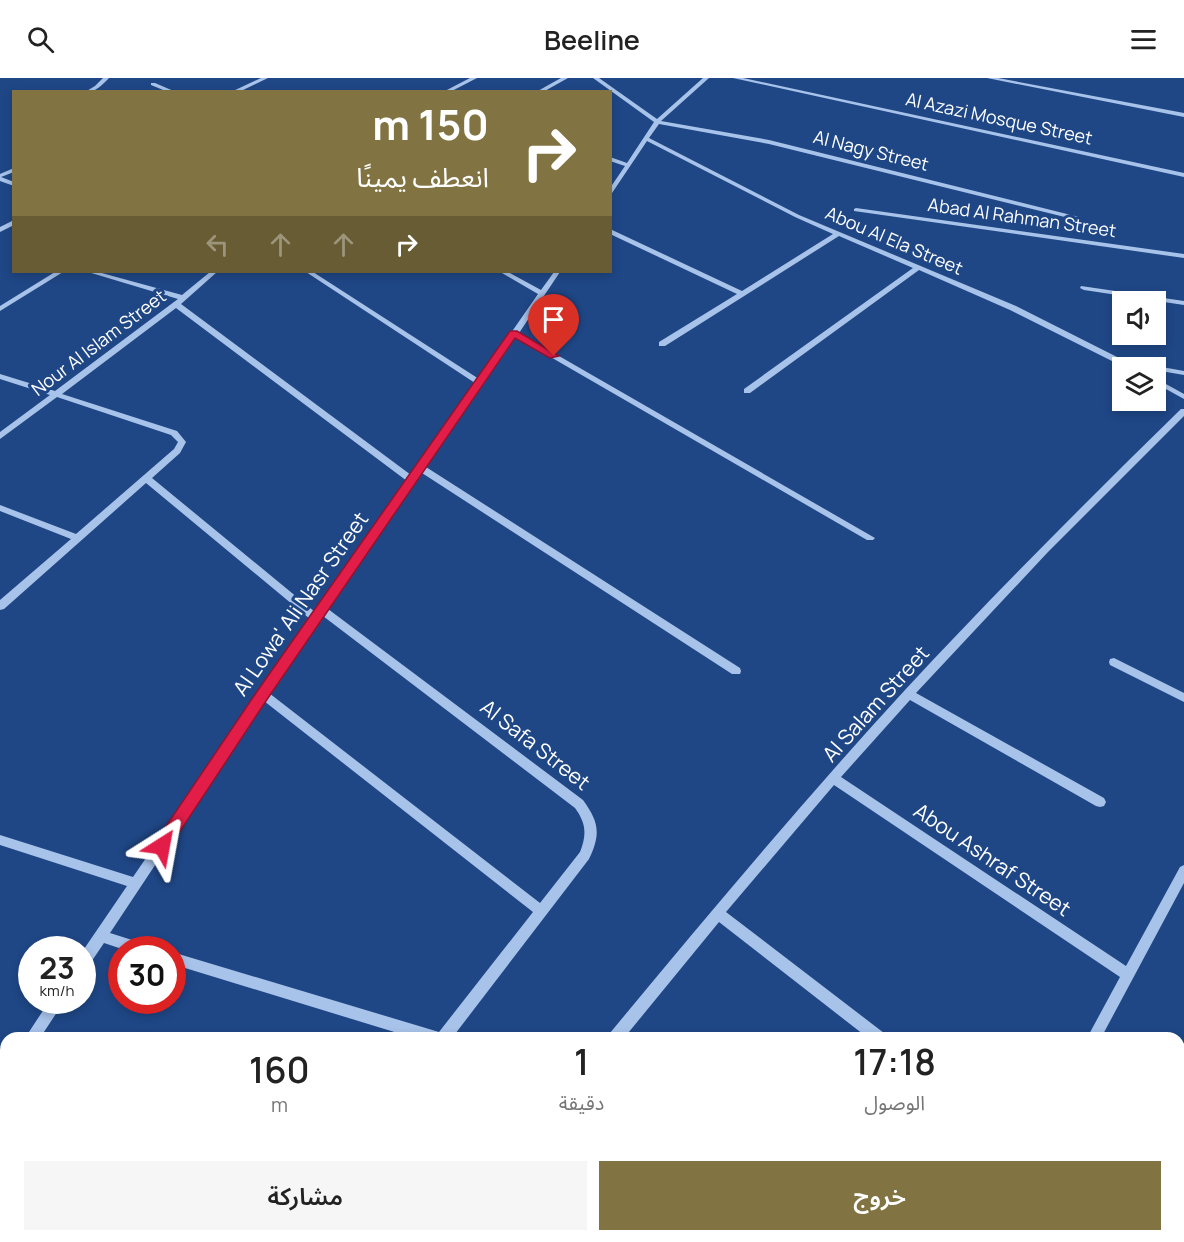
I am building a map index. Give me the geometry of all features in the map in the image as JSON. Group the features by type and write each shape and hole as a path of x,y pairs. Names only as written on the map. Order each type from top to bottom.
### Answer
{"street":[{"path":"91,90 106,78"},
{"path":"238,90 265,78"},
{"path":"449,90 474,78"},
{"path":"542,90 565,78"},
{"path":"596,78 657,122"},
{"path":"612,191 657,122 706,78"},
{"name":"Al Azazi Mosque Street","path":"736,78 1184,175"},
{"path":"990,78 1184,115"},
{"path":"153,84 169,90"},
{"name":"Al Nagy Street","path":"657,122 769,142 1077,218"},
{"name":"Abou Al Ela Street","path":"645,138 797,216 1013,308 1114,357"},
{"path":"612,160 629,165"},
{"name":"Abad Al Rahman Street","path":"856,210 1184,256"},
{"path":"612,232 743,294"},
{"path":"662,344 838,234"},
{"path":"747,391 919,267"},
{"path":"2,305 57,273"},
{"path":"95,273 179,301 412,480"},
{"name":"Nour Al Islam Street","path":"0,436 57,396 213,273"},
{"path":"311,273 480,383"},
{"path":"506,273 542,293"},
{"name":"Al Lowa' Ali Nasr Street","path":"96,943 263,694 556,273"},
{"path":"1084,288 1184,303"},
{"path":"514,333 870,538"},
{"path":"1166,370 1184,373"},
{"path":"0,376 174,433 182,442 177,451 0,606"},
{"path":"1166,387 1184,398"},
{"name":"Al Salam Street","path":"620,1032 717,913 909,694 1076,517 1184,411"},
{"path":"421,468 736,671"},
{"name":"Al Safa Street","path":"146,478 320,615 579,804 590,819 592,837 585,855 448,1032"},
{"path":"0,508 78,538"},
{"path":"1114,662 1184,698"},
{"path":"263,694 541,911"},
{"path":"909,694 1100,802"},
{"name":"Abou Ashraf Street","path":"835,779 1127,974"},
{"path":"0,840 136,884"},
{"path":"1097,1032 1184,871"},
{"path":"717,913 871,1032"},
{"path":"101,936 108,938"},
{"path":"186,961 417,1032"},
{"path":"36,1032 48,1014"}],"route":[{"path":"162,846 263,694 514,333 554,356"}]}
